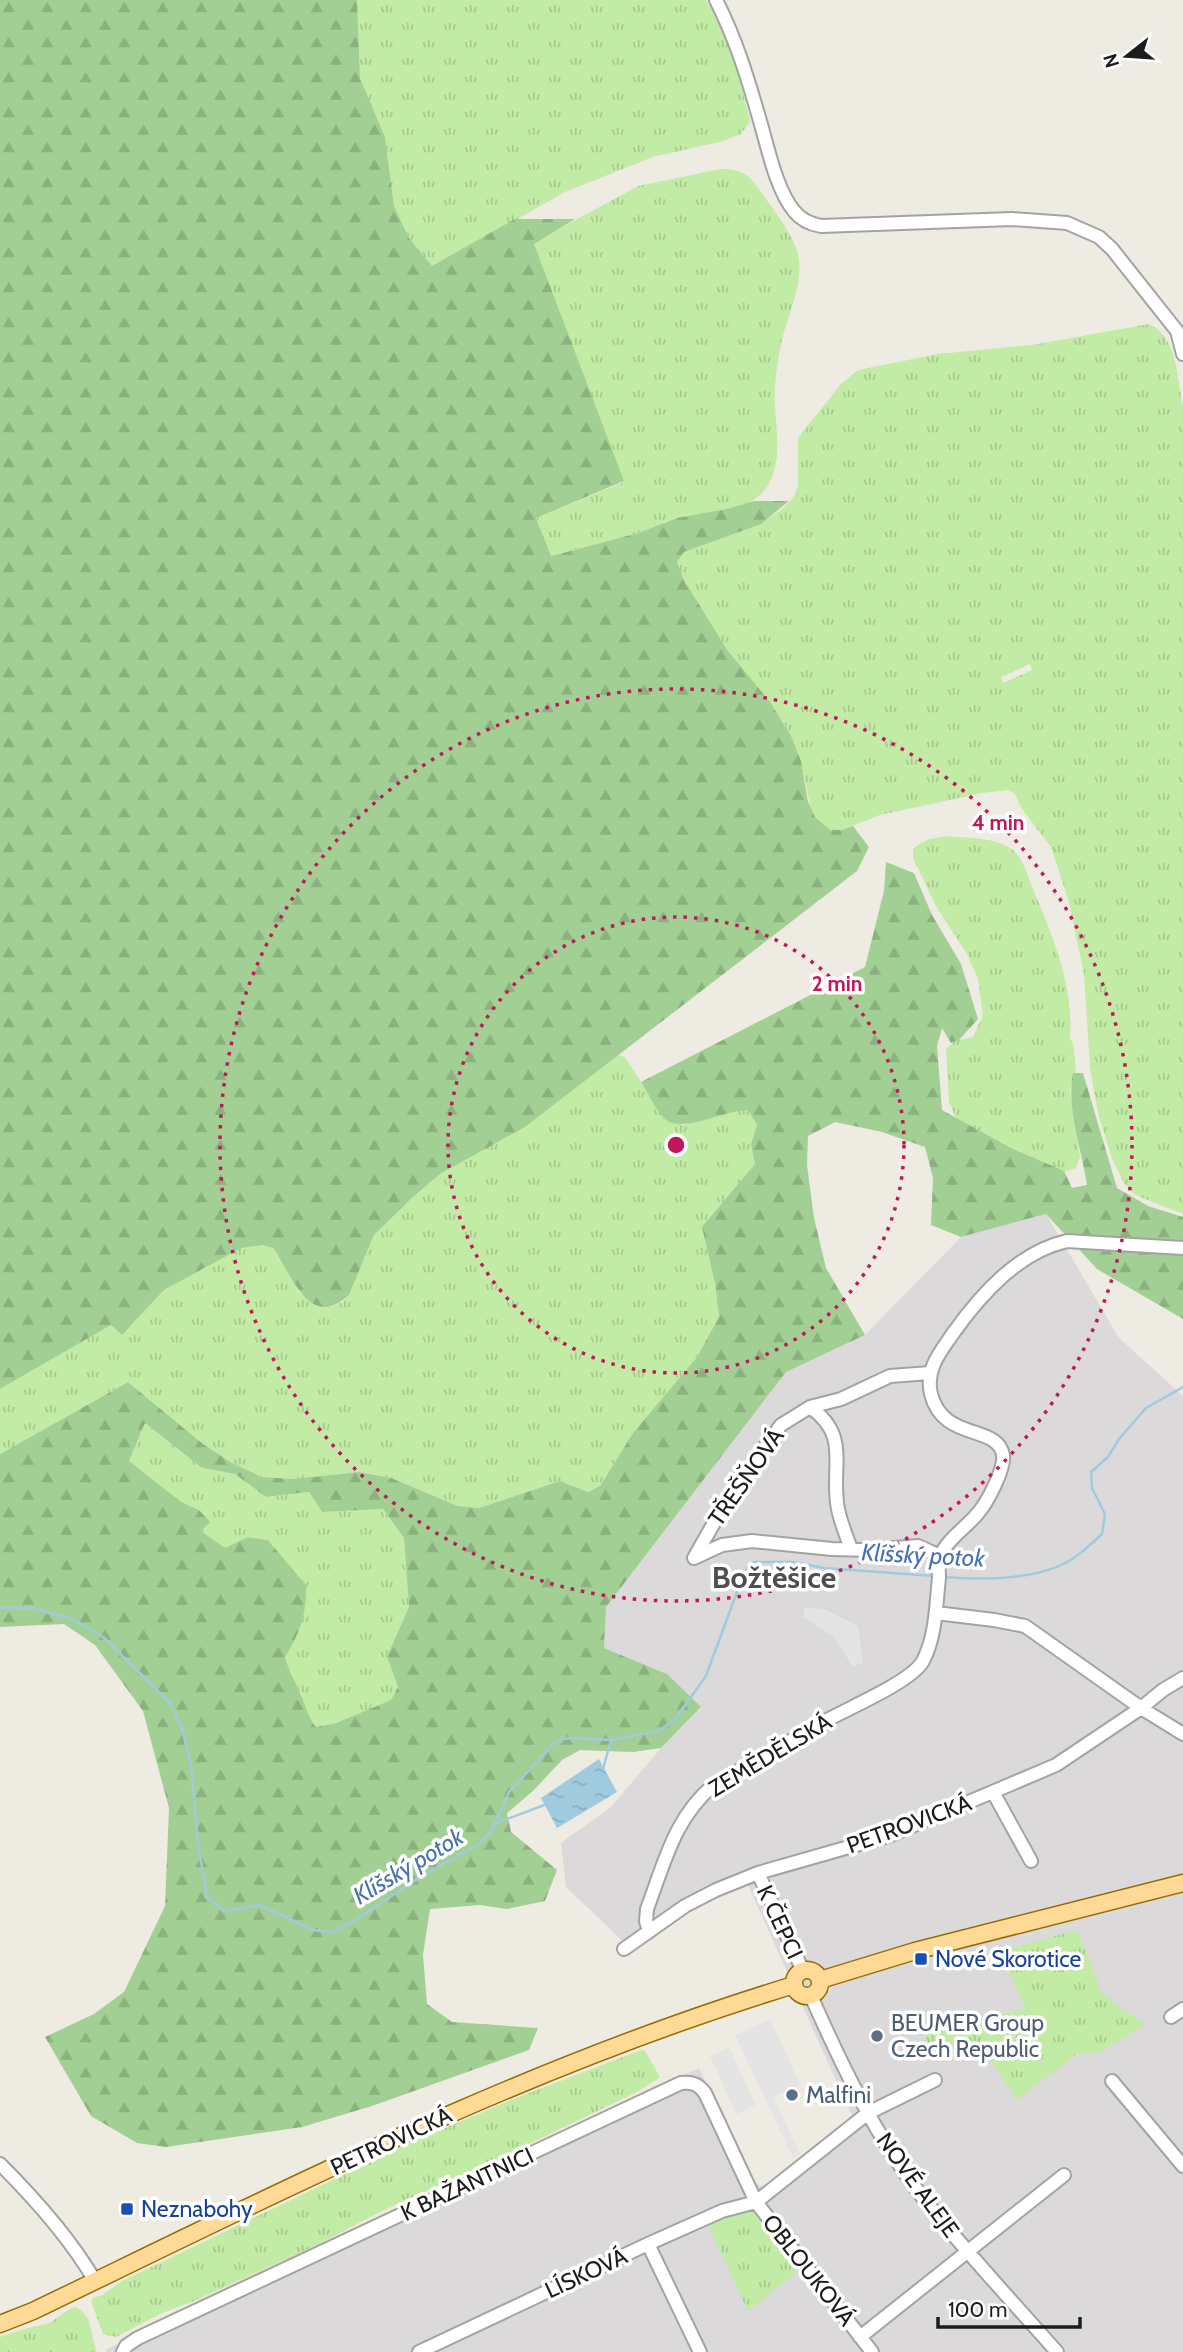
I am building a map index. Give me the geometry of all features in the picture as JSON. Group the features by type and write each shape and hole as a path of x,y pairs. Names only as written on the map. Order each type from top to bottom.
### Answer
{"main road":[{"path":"820,1980 915,1951 1183,1882"},
{"path":"803,1971 813,1972 820,1980 819,1990 811,1996 800,1995 794,1985 794,1979 803,1971"},
{"name":"PETROVICKÁ","path":"0,2324 33,2311 381,2145 549,2071 689,2018 794,1985"}],"street":[{"path":"716,0 746,71 777,175 788,201 803,219 821,226 1012,219 1067,223 1099,237 1112,249 1177,331 1183,354"},
{"path":"810,1407 824,1416 837,1444 836,1503 851,1549 918,1546 939,1570 980,1511 999,1475 1003,1455 997,1443 988,1437 956,1427 941,1415 932,1396 930,1373 937,1357 985,1293 1003,1276 1043,1249 1067,1241 1183,1248"},
{"name":"TŘEŠŇOVÁ","path":"851,1549 752,1541 722,1545 694,1558 731,1493 781,1424 810,1407 841,1399 890,1376 930,1373"},
{"name":"ZEMĚDĚLSKÁ","path":"649,1931 647,1909 675,1833 696,1801 714,1785 895,1684 918,1667 931,1640 939,1570"},
{"path":"936,1613 1025,1626 1141,1708 1183,1734"},
{"name":"PETROVICKÁ","path":"624,1949 692,1902 758,1873 891,1835 1056,1765 1183,1678"},
{"path":"993,1792 1031,1861"},
{"name":"K ČEPCI","path":"758,1873 803,1971"},
{"name":"NOVÉ ALEJE","path":"811,1996 838,2057 868,2113 923,2197 1057,2352"},
{"path":"1171,2017 1183,2009"},
{"name":"OBLOUKOVÁ","path":"872,2352 756,2202 868,2113 935,2080"},
{"path":"1112,2081 1183,2166"},
{"name":"K BAŽANTNICI","path":"123,2352 126,2346 138,2338 681,2083 691,2082 705,2093 756,2202"},
{"path":"0,2164 80,2255 95,2281"},
{"path":"860,2337 1064,2175"},
{"name":"LÍSKOVÁ","path":"419,2352 722,2211 756,2202"},
{"path":"648,2244 698,2348 684,2352"}],"shaded area":[{"path":"1046,1214 1119,1338 1183,1396 1183,2352 107,2352 105,2350 699,2068 750,2178 760,2186 768,2185 853,2118 748,1885 710,1899 680,1915 631,1949 566,1887 561,1843 611,1807 661,1748 701,1708 667,1674 604,1648 606,1607 786,1372 865,1335 961,1237"},
{"path":"805,1607 824,1609 858,1626 863,1662 853,1667 834,1637 803,1617"},
{"path":"770,2019 800,2084 774,2097 800,2154 793,2158 735,2035"},
{"path":"729,2047 756,2105 736,2114 710,2056"}],"green space":[{"path":"0,0 357,0 360,78 385,137 394,206 409,238 432,266 515,219 575,219 534,244 624,481 536,518 551,556 638,533 677,518 754,501 789,501 761,524 684,552 677,562 684,580 728,651 770,702 791,736 801,761 808,802 815,817 830,830 853,826 869,847 857,871 525,1127 440,1174 413,1197 374,1235 349,1295 335,1305 323,1307 312,1303 303,1295 273,1248 262,1245 241,1248 164,1290 122,1335 111,1325 0,1389"},
{"path":"357,0 706,0 730,41 750,121 741,134 723,141 653,157 565,192 432,267 409,238 394,206 385,137 360,78"},
{"path":"721,169 743,173 752,180 784,225 798,254 798,283 782,339 776,375 777,453 772,477 758,496 738,507 673,519 638,533 551,556 536,518 624,482 533,243 638,186"},
{"path":"1149,324 1159,330 1166,339 1175,360 1183,407 1183,1214 1135,1195 1124,1183 1113,1161 1094,1092 1084,974 1069,902 1051,847 1022,809 1015,794 1008,790 982,793 880,815 842,830 830,830 820,824 811,810 804,775 785,725 728,651 684,580 677,562 684,552 750,528 782,510 798,485 798,438 841,384 858,370 938,354 1032,345","holes":["1030,664 1032,670 1003,683 1001,677"]},
{"path":"947,836 991,840 1014,851 1023,864 1048,925 1069,1000 1070,1039 1073,1043 1076,1069 1070,1088 1080,1157 1076,1168 1063,1172 1011,1148 956,1118 949,1102 946,1049 955,1041 973,1037 983,1016 978,979 967,954 936,906 913,858 913,849 918,845 929,839"},
{"path":"886,862 914,873 932,915 961,964 978,1019 959,1040 951,1043 942,1028 937,1046 942,1110 1011,1148 1064,1171 1072,1188 1087,1185 1071,1086 1073,1073 1083,1073 1117,1188 1148,1206 1183,1217 1183,1319 1097,1269 1046,1214 961,1237 931,1225 933,1178 925,1147 882,1132 835,1122 808,1136 807,1165 814,1218 826,1268 865,1335 786,1372 606,1607 604,1648 667,1674 701,1707 661,1748 633,1752 580,1750 562,1760 533,1791 507,1813 511,1832 557,1870 545,1901 507,1909 480,1905 430,1909 423,1955 427,2004 452,2022 538,2028 529,2050 372,2106 302,2127 166,2147 137,2143 91,2116 45,2037 94,2014 124,1992 165,1906 169,1808 143,1711 95,1645 64,1624 0,1627 0,1454 128,1382 203,1444 232,1463 262,1477 293,1479 359,1472 391,1478 458,1506 479,1508 560,1481 588,1492 600,1486 633,1433 697,1357 719,1317 715,1283 702,1227 755,1164 751,1144 757,1125 748,1110 694,1123 674,1123 663,1117 641,1082 865,967 884,891","holes":["145,1423 202,1468 235,1474 266,1497 309,1492 322,1512 383,1509 404,1538 409,1607 387,1656 398,1687 391,1700 336,1723 316,1727 285,1657 302,1622 306,1585 268,1540 248,1537 225,1548 201,1531 210,1522 200,1511 180,1501 129,1461"]},
{"path":"618,1055 625,1057 665,1119 683,1125 736,1110 748,1110 757,1125 751,1144 755,1164 735,1189 715,1283 719,1317 697,1357 633,1433 600,1486 588,1492 560,1481 479,1508 458,1506 391,1478 359,1472 293,1479 262,1477 232,1463 203,1444 128,1382 0,1454 0,1389 111,1325 122,1335 164,1290 241,1247 262,1245 273,1248 300,1293 330,1307 343,1302 349,1295 374,1235 413,1197 440,1174 525,1127"},
{"path":"145,1423 202,1468 235,1474 266,1497 309,1492 322,1512 383,1509 404,1538 409,1607 387,1655 398,1687 391,1700 336,1723 316,1727 306,1713 302,1695 290,1676 285,1656 301,1622 306,1585 268,1540 248,1537 225,1549 201,1531 190,1506 129,1461"},
{"path":"1077,1930 1097,1979 1099,1991 1145,2025 1097,2054 1078,2053 1017,2100 989,2058 987,2050 971,2043 960,2042 934,2054 922,2030 1026,2009 1000,1951"},
{"path":"641,2050 645,2051 660,2077 639,2091 380,2212 319,2244 160,2314 116,2337 103,2334 91,2301 122,2281 412,2142"},
{"path":"752,2211 761,2217 801,2269 748,2311 707,2223"},
{"path":"76,2307 88,2320 97,2352 0,2352 0,2337 49,2323"}],"water":[{"path":"599,1759 617,1792 557,1828 541,1798"}],"waterway":[{"name":"Klíšský potok","path":"944,1577 1021,1576 1050,1569 1074,1558 1102,1534 1105,1514 1092,1488 1091,1472 1108,1457 1119,1439 1146,1408 1183,1387"},
{"name":"Klíšský potok","path":"0,1608 31,1608 72,1619 103,1637 171,1704 182,1728 191,1765 198,1844 207,1897 224,1911 260,1905 313,1930 332,1932 348,1925 420,1877 478,1845 491,1832 509,1792 557,1740 611,1740 659,1731 676,1718 706,1676 748,1566 755,1562 793,1562 824,1568 934,1576"},
{"path":"603,1769 611,1740"},
{"path":"494,1824 547,1804"}],"place":[{"name":"Nové Skorotice","path":"921,1959"},
{"name":"BEUMER Group Czech Republic","path":"877,2036"},
{"name":"Malfini","path":"792,2095"},
{"name":"Neznabohy","path":"127,2209"}],"district":[{"name":"Božtěšice","path":"774,1577"}]}
